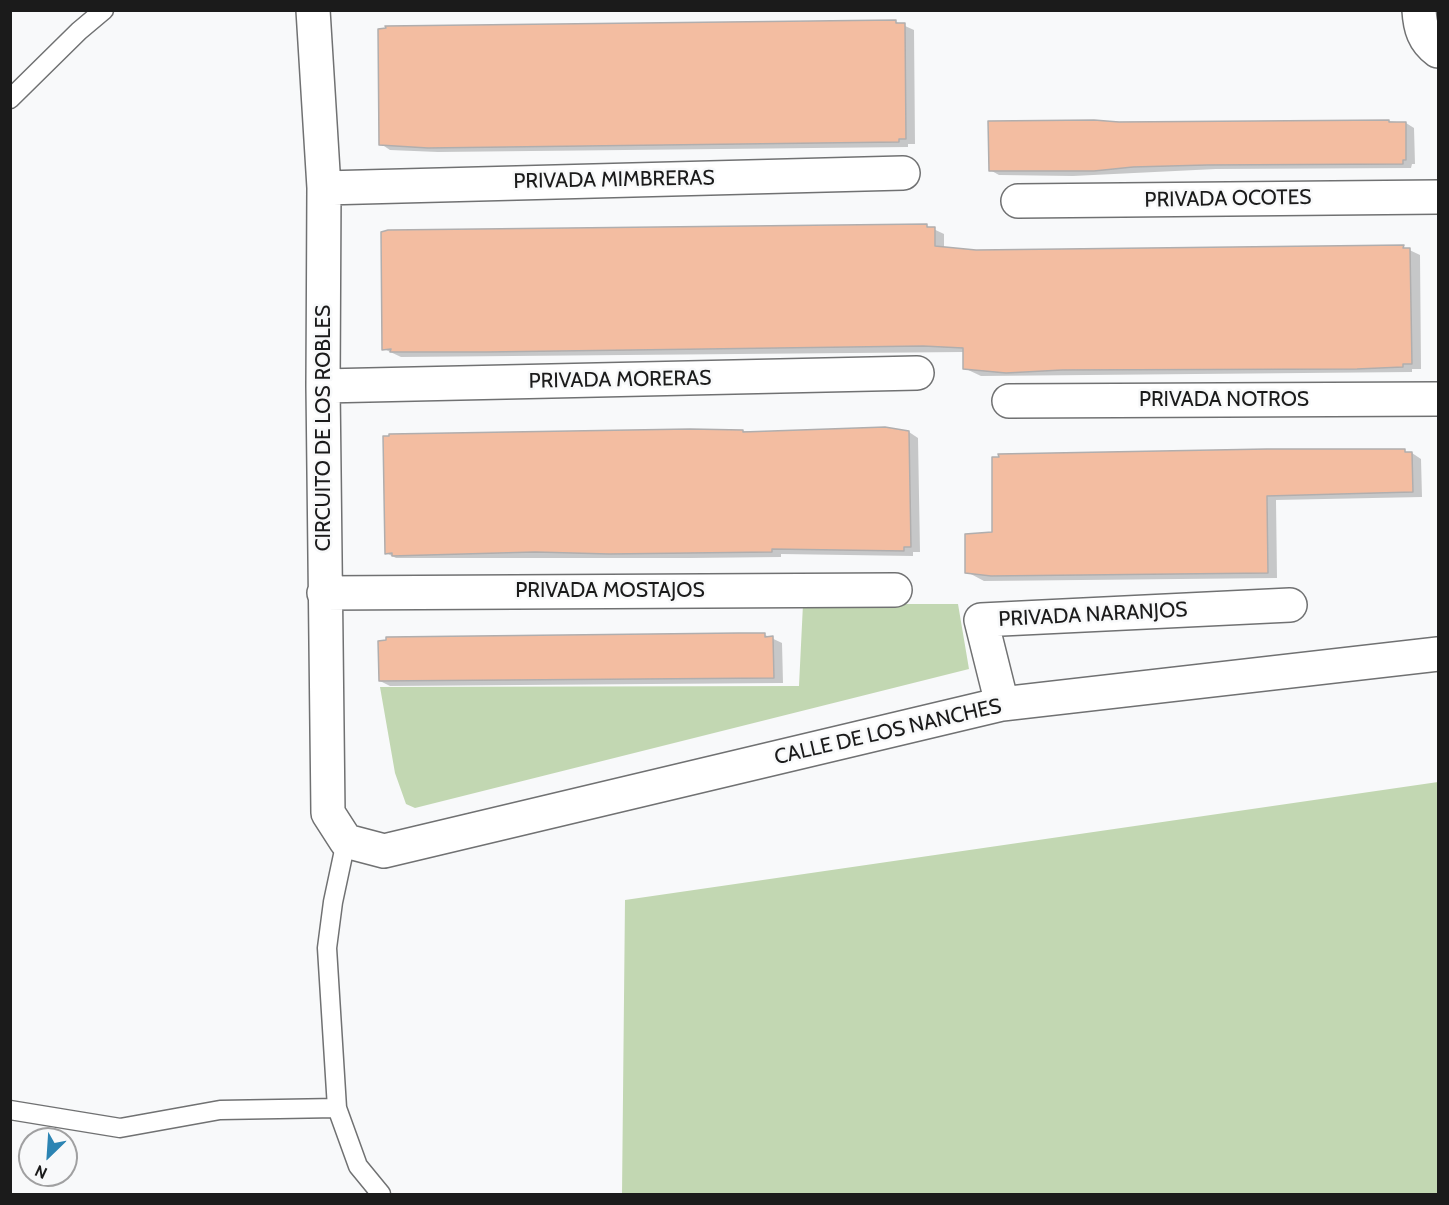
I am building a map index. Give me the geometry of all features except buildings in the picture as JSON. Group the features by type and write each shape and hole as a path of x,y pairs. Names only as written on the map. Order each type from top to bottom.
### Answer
{"street":[{"name":"CIRCUITO DE LOS ROBLES","path":"313,10 324,188 324,593 328,813 346,841"},
{"path":"1419,10 1420,27 1429,44 1438,51"},
{"name":"PRIVADA MIMBRERAS","path":"324,188 903,173"},
{"name":"PRIVADA OCOTES","path":"1018,201 1438,197"},
{"name":"PRIVADA MORERAS","path":"323,386 917,373"},
{"name":"PRIVADA NOTROS","path":"1009,401 1438,399"},
{"name":"PRIVADA MOSTAJOS","path":"324,593 895,590"},
{"name":"PRIVADA NARANJOS","path":"1002,704 981,620 1290,605"},
{"name":"CALLE DE LOS NANCHES","path":"346,841 384,851 1002,704 1438,654"}],"lane":[{"path":"10,99 79,31 104,10"},
{"path":"346,841 333,902 327,948 337,1108 358,1166 381,1194"},
{"path":"10,1110 120,1128 220,1110 337,1108"}],"green space":[{"path":"803,604 958,604 969,669 415,808 406,804 395,773 380,687 799,686"},
{"path":"1438,782 1438,1194 622,1194 625,900"}]}
